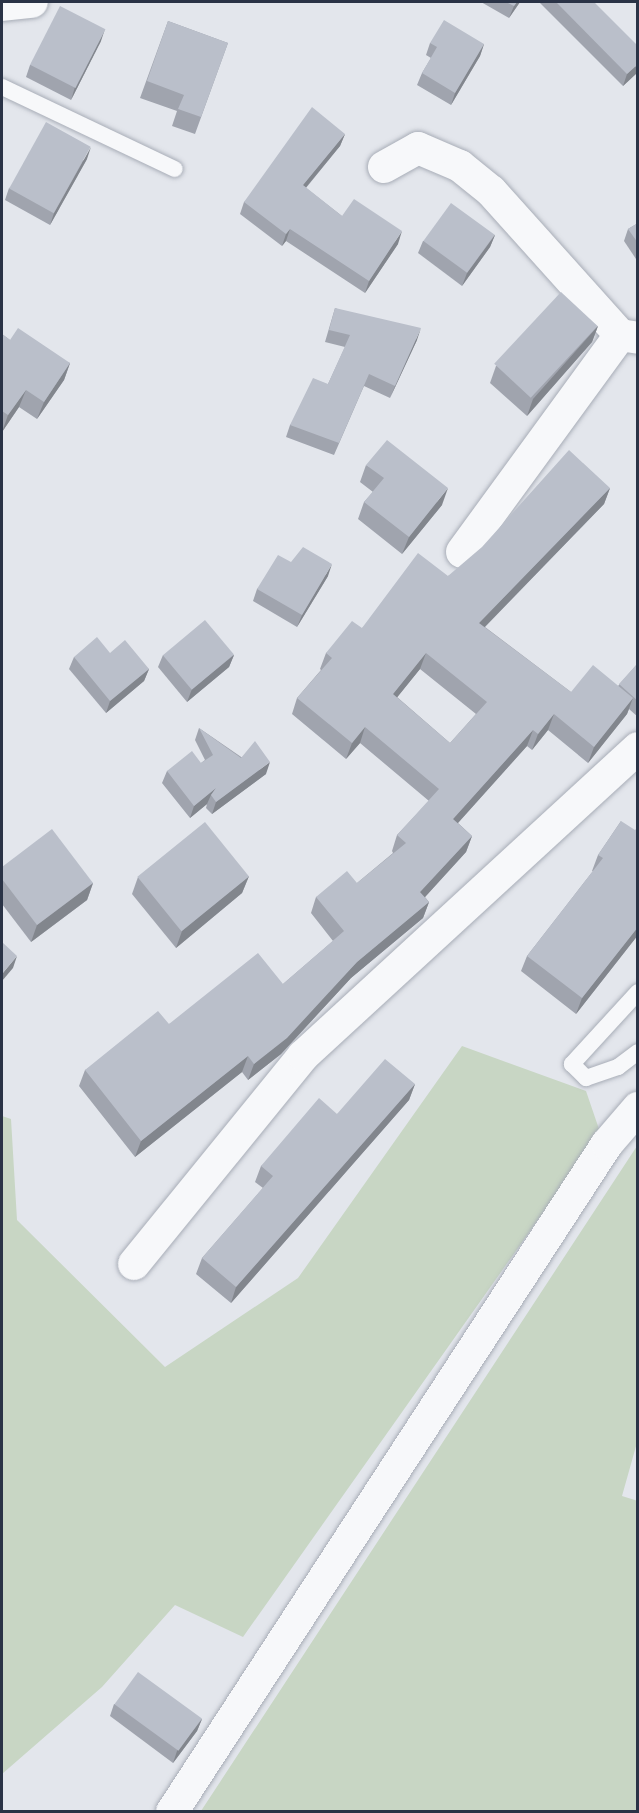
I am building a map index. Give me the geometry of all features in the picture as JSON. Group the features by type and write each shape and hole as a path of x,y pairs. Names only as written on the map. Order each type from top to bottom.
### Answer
{"street":[{"path":"2,5 32,2"},
{"path":"384,167 418,148 460,166 491,190 629,337 462,552"},
{"path":"134,1264 303,1056 638,748"},
{"path":"172,1812 607,1144 638,1108"}],"lane":[{"path":"2,87 175,170"},
{"path":"638,992 572,1064 586,1078 618,1067 638,1052"}],"green space":[{"path":"462,1046 586,1091 600,1132 243,1637 175,1605 102,1687 2,1774 2,1116 11,1119 17,1220 165,1367 298,1278"},
{"path":"637,1146 638,1439 622,1496 638,1501 637,1811 201,1811"}],"building":[{"path":"556,2 594,2 638,46 638,64 627,74"},
{"path":"60,6 105,29 75,88 30,65"},
{"path":"444,20 484,44 455,93 422,73 437,47 430,43"},
{"path":"168,21 228,43 201,117 178,109 184,95 147,81"},
{"path":"312,107 345,134 303,185 342,216 354,199 402,231 369,281 290,229 286,234 244,202"},
{"path":"46,122 91,147 54,213 9,188"},
{"path":"451,203 495,235 467,273 423,241"},
{"path":"638,223 638,243 628,229"},
{"path":"561,292 598,326 531,398 494,364"},
{"path":"335,308 421,328 395,386 369,374 339,443 290,425 313,378 328,384 350,335 329,330"},
{"path":"18,328 70,363 44,402 26,390 8,415 2,411 2,334 10,340"},
{"path":"387,440 448,488 409,537 364,502 384,478 366,465"},
{"path":"569,450 610,488 479,623 571,692 593,665 633,698 594,747 554,714 538,734 533,730 453,819 472,836 420,892 429,902 357,962 287,1038 254,1064 248,1056 141,1141 85,1070 158,1011 169,1024 258,953 283,984 344,931 316,897 347,871 357,883 406,843 397,835 439,789 365,727 352,743 297,698 332,658 326,653 352,621 362,628 418,553 448,576 482,547","holes":["426,653 487,702 450,743 393,694"]},
{"path":"303,547 332,564 302,615 257,589 278,555 291,562"},
{"path":"205,620 234,654 192,690 163,655"},
{"path":"97,637 110,653 125,640 149,669 110,701 74,657"},
{"path":"638,663 638,701 619,684"},
{"path":"199,728 241,758 255,741 270,762 216,802 211,795 216,788 194,806 167,771 192,751 201,763 213,755"},
{"path":"621,821 635,830 638,827 638,927 582,998 527,956 603,858 598,855"},
{"path":"205,822 249,876 181,931 137,877"},
{"path":"52,829 93,883 37,925 2,879 2,867"},
{"path":"2,942 17,956 2,974"},
{"path":"385,1059 415,1084 236,1287 202,1258 273,1176 261,1166 319,1098 337,1114"},
{"path":"138,1672 202,1718 178,1751 114,1704"}]}
